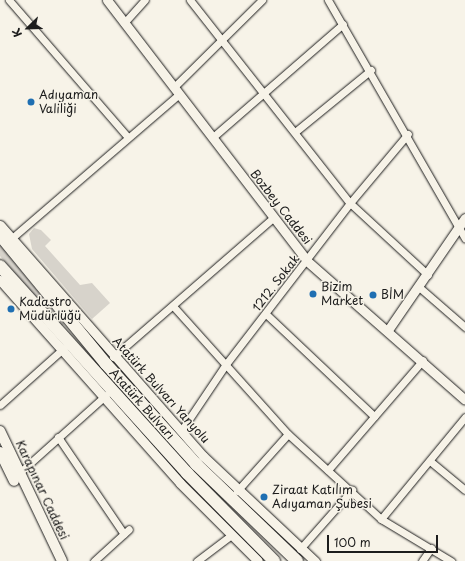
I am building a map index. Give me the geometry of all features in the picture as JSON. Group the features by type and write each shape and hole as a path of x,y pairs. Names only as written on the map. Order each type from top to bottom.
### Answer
{"highway":[{"name":"Atatürk Bulvarı","path":"0,235 106,364 196,464 298,555"},
{"name":"Atatürk Bulvarı","path":"0,266 187,473 274,561"}],"main road":[{"name":"Karapınar Caddesi","path":"0,430 18,474 62,561"},
{"name":"Karapınar Caddesi","path":"0,452 56,561"}],"street":[{"path":"9,0 127,136"},
{"name":"Bozbey Caddesi","path":"107,0 213,137 273,218 307,260 424,360 465,400"},
{"path":"124,23 145,0"},
{"path":"190,0 224,39 350,203 428,275"},
{"path":"13,237 127,136 176,90 262,0"},
{"path":"328,0 408,134 458,231 465,238"},
{"path":"213,137 264,91 343,24"},
{"path":"295,132 371,70"},
{"name":"1212. Sokak","path":"181,431 226,364 350,203 408,134"},
{"path":"113,357 273,218"},
{"path":"388,330 420,288 465,218"},
{"name":"Atatürk Bulvarı Yanyolu","path":"0,225 13,237 113,357 181,431 298,555 315,561"},
{"path":"0,280 64,348 230,536 258,561"},
{"path":"420,288 465,327"},
{"path":"173,306 288,434 352,490 381,519 451,561"},
{"path":"266,314 374,416"},
{"path":"0,404 64,348"},
{"path":"328,470 424,360"},
{"path":"18,474 106,395"},
{"path":"381,519 465,417"},
{"path":"237,490 288,434"},
{"path":"58,438 127,532 94,561"},
{"path":"430,461 465,490"},
{"path":"298,555 352,490"},
{"path":"197,561 230,536"},
{"path":"422,561 431,548"}],"shaded area":[{"path":"34,228 41,230 51,240 45,246 80,285 92,283 110,303 92,319 32,249 29,234"},
{"path":"0,244 64,324 61,327 0,256"}],"place":[{"name":"Adıyaman Valiliği","path":"31,102"},
{"name":"Bizim Market","path":"313,294"},
{"name":"BİM","path":"373,295"},
{"name":"Kadastro Müdürlüğü","path":"11,309"},
{"name":"Ziraat Katılım Adıyaman Şubesi","path":"264,497"}]}
